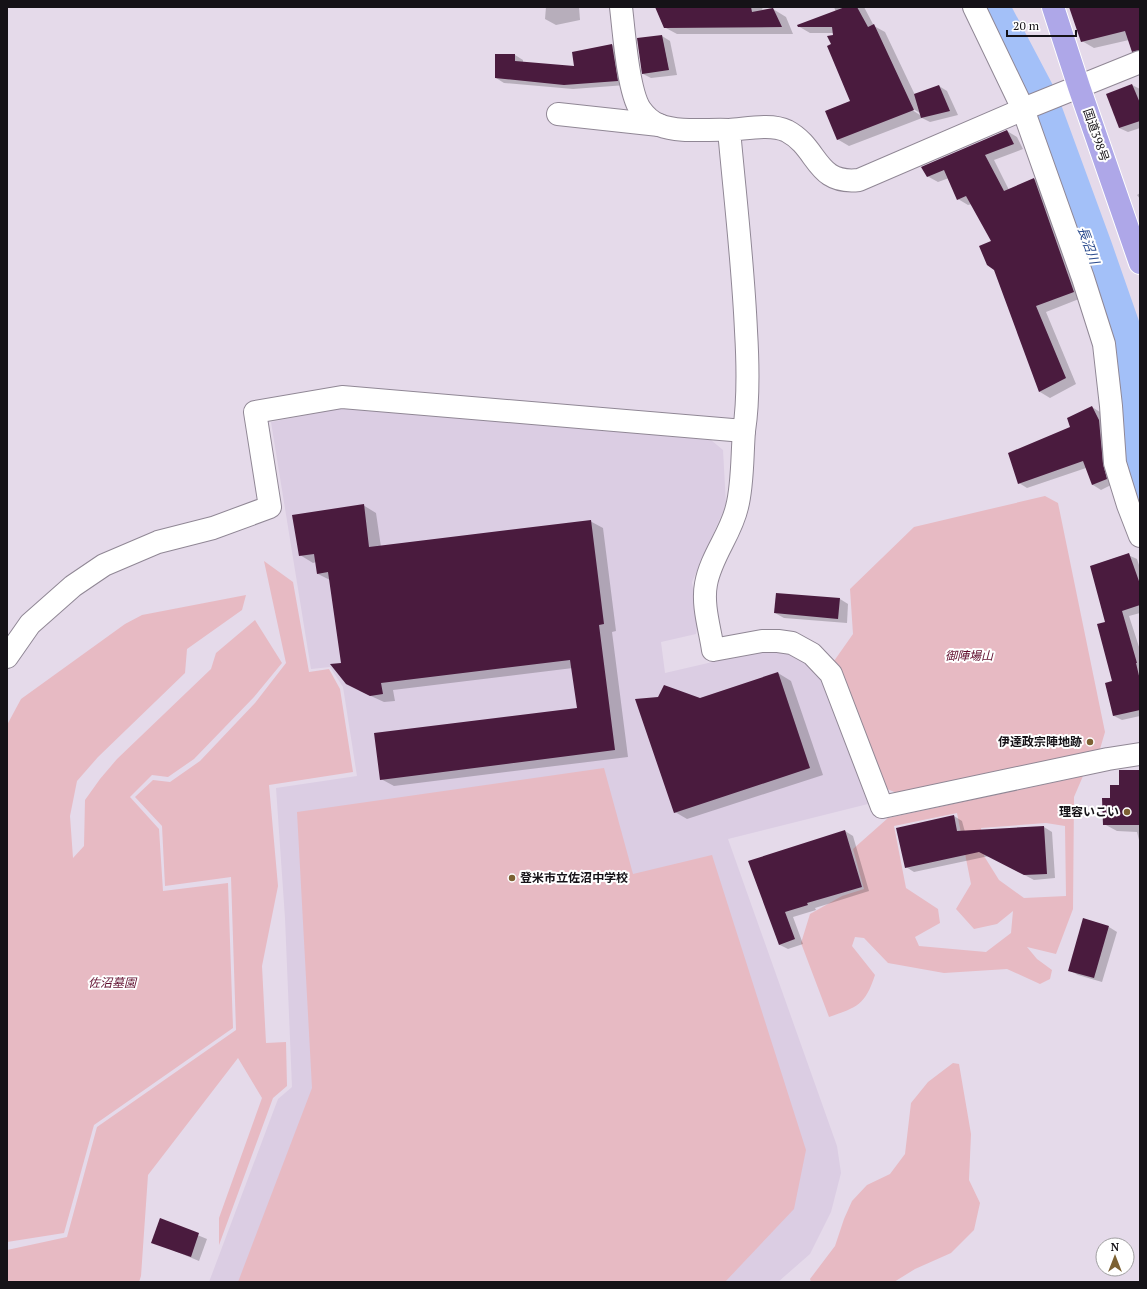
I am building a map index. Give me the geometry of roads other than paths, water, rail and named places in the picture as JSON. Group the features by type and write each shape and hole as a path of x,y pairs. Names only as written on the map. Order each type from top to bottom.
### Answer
{"highway":[{"name":"国道398号","path":"1053,7 1140,263"}],"street":[{"path":"621,7 633,94 639,109 648,119 659,125"},
{"path":"974,7 1025,108 1104,344 1111,406 1115,463 1128,505 1140,536"},
{"path":"558,114 659,125 672,128 729,130 771,127 786,130 799,139 829,174 845,182 860,180 1025,108 1140,62"},
{"path":"729,130 744,283 747,354 747,416 744,431 738,505 734,521 709,571 706,584 705,598 713,650 762,641 778,641 792,643 812,654 831,674 882,807 1108,759 1140,754"},
{"path":"7,657 30,624 72,586 104,565 158,542 212,528 270,507 255,412 342,397 744,431"}],"waterway":[{"name":"長沼川","path":"988,7 1037,100 1123,339 1130,391 1129,453 1133,478 1140,496"}],"place":[{"name":"伊達政宗陣地跡","path":"1090,742"},
{"name":"理容いこい","path":"1127,812"},
{"name":"登米市立佐沼中学校","path":"512,878"}],"park label":[{"name":"御陣場山","path":"969,656"},
{"name":"佐沼墓園","path":"112,983"}]}
